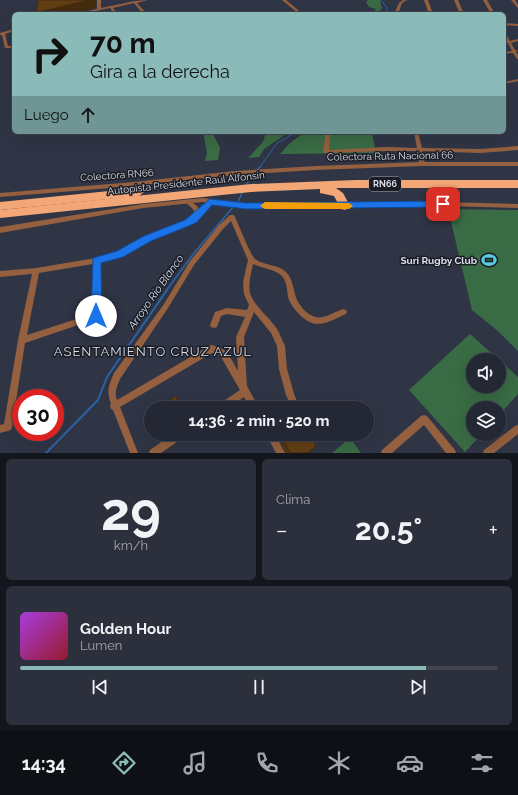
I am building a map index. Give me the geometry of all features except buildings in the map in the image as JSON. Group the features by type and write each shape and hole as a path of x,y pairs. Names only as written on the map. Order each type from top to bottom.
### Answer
{"highway":[{"name":"Autopista Presidente Raúl Alfonsín","path":"251,187 375,178 518,178"},
{"path":"236,183 251,187 330,189 340,194 345,206"},
{"name":"Autopista Presidente Raúl Alfonsín","path":"0,206 236,183"},
{"name":"Autopista Presidente Raúl Alfonsín","path":"0,214 236,183"},
{"name":"Autopista Presidente Raúl Alfonsín","path":"251,187 356,184 518,184"}],"street":[{"path":"99,0 99,9"},
{"path":"89,12 146,0"},
{"path":"284,0 298,12"},
{"path":"397,12 401,3 405,0"},
{"path":"426,0 430,12"},
{"path":"456,0 461,12"},
{"path":"485,0 492,12"},
{"path":"513,0 518,7"},
{"path":"135,2 143,12"},
{"path":"111,7 115,12"},
{"path":"506,24 518,25"},
{"path":"12,30 2,33 6,47 12,47"},
{"path":"506,37 516,51 518,58"},
{"path":"506,43 518,40"},
{"path":"506,53 516,51"},
{"path":"506,83 518,80"},
{"path":"328,134 326,152 419,149 480,151 518,148"},
{"path":"416,134 422,164"},
{"name":"Colectora Ruta Nacional 66","path":"236,183 262,171 422,164 518,164"},
{"name":"Colectora RN66","path":"0,195 134,184 236,183"},
{"path":"0,230 143,206 191,204 206,206 221,204 246,206 345,206 443,204 518,206"},
{"path":"191,204 198,215"},
{"path":"0,274 36,271 96,261 120,254 148,238 188,222 198,215 206,206"},
{"path":"134,453 114,406 112,387 116,376 166,306 192,263 221,227 232,217 251,260 259,266 284,273 288,278 292,299 308,319 315,322 320,322 342,312"},
{"path":"251,260 246,282 247,294 252,305 274,331 281,346 283,369 293,401"},
{"path":"22,340 96,316 96,261"},
{"path":"0,430 8,428 22,340 36,271"},
{"path":"244,390 240,337 250,314 252,305"},
{"path":"214,325 218,314 227,311 250,314"},
{"path":"114,406 211,349 220,351 224,354 251,401"},
{"path":"230,401 244,390"},
{"path":"385,453 424,419 452,453"},
{"path":"487,453 518,429"},
{"path":"153,453 171,441"},
{"path":"273,441 278,452"}],"green space":[{"path":"368,0 380,0 382,8 378,12 374,12 376,9 369,7 366,2"},
{"path":"203,134 213,134 220,148 218,160 205,161 207,153"},
{"path":"265,134 286,134 264,149 259,157 248,158 263,142"},
{"path":"372,134 376,153 280,154 290,143 301,135"},
{"name":"Suri Rugby Club","path":"448,209 518,210 518,351 499,332 472,310"},
{"path":"470,334 491,353 466,353 466,393 506,393 506,366 518,377 518,394 506,407 506,401 466,401 466,441 475,441 465,452 409,390"},
{"path":"346,441 352,441 361,453 332,453"}],"waterway":[{"path":"381,0 387,8 386,12"},
{"path":"260,167 277,143 293,134"},
{"name":"Arroyo Río Blanco","path":"246,186 251,176 260,167"},
{"name":"Arroyo Río Blanco","path":"237,204 243,191"},
{"name":"Arroyo Río Blanco","path":"166,291 194,253 234,206"},
{"name":"Arroyo Río Blanco","path":"46,453 98,400 107,377 167,290"}],"slow traffic":[{"path":"265,206 349,206"}],"place":[{"name":"Suri Rugby Club","path":"489,260"}],"district":[{"name":"ASENTAMIENTO CRUZ AZUL","path":"153,351"}],"route":[{"path":"96,316 96,261 120,254 148,238 194,219 210,202 246,206 443,204"}]}
